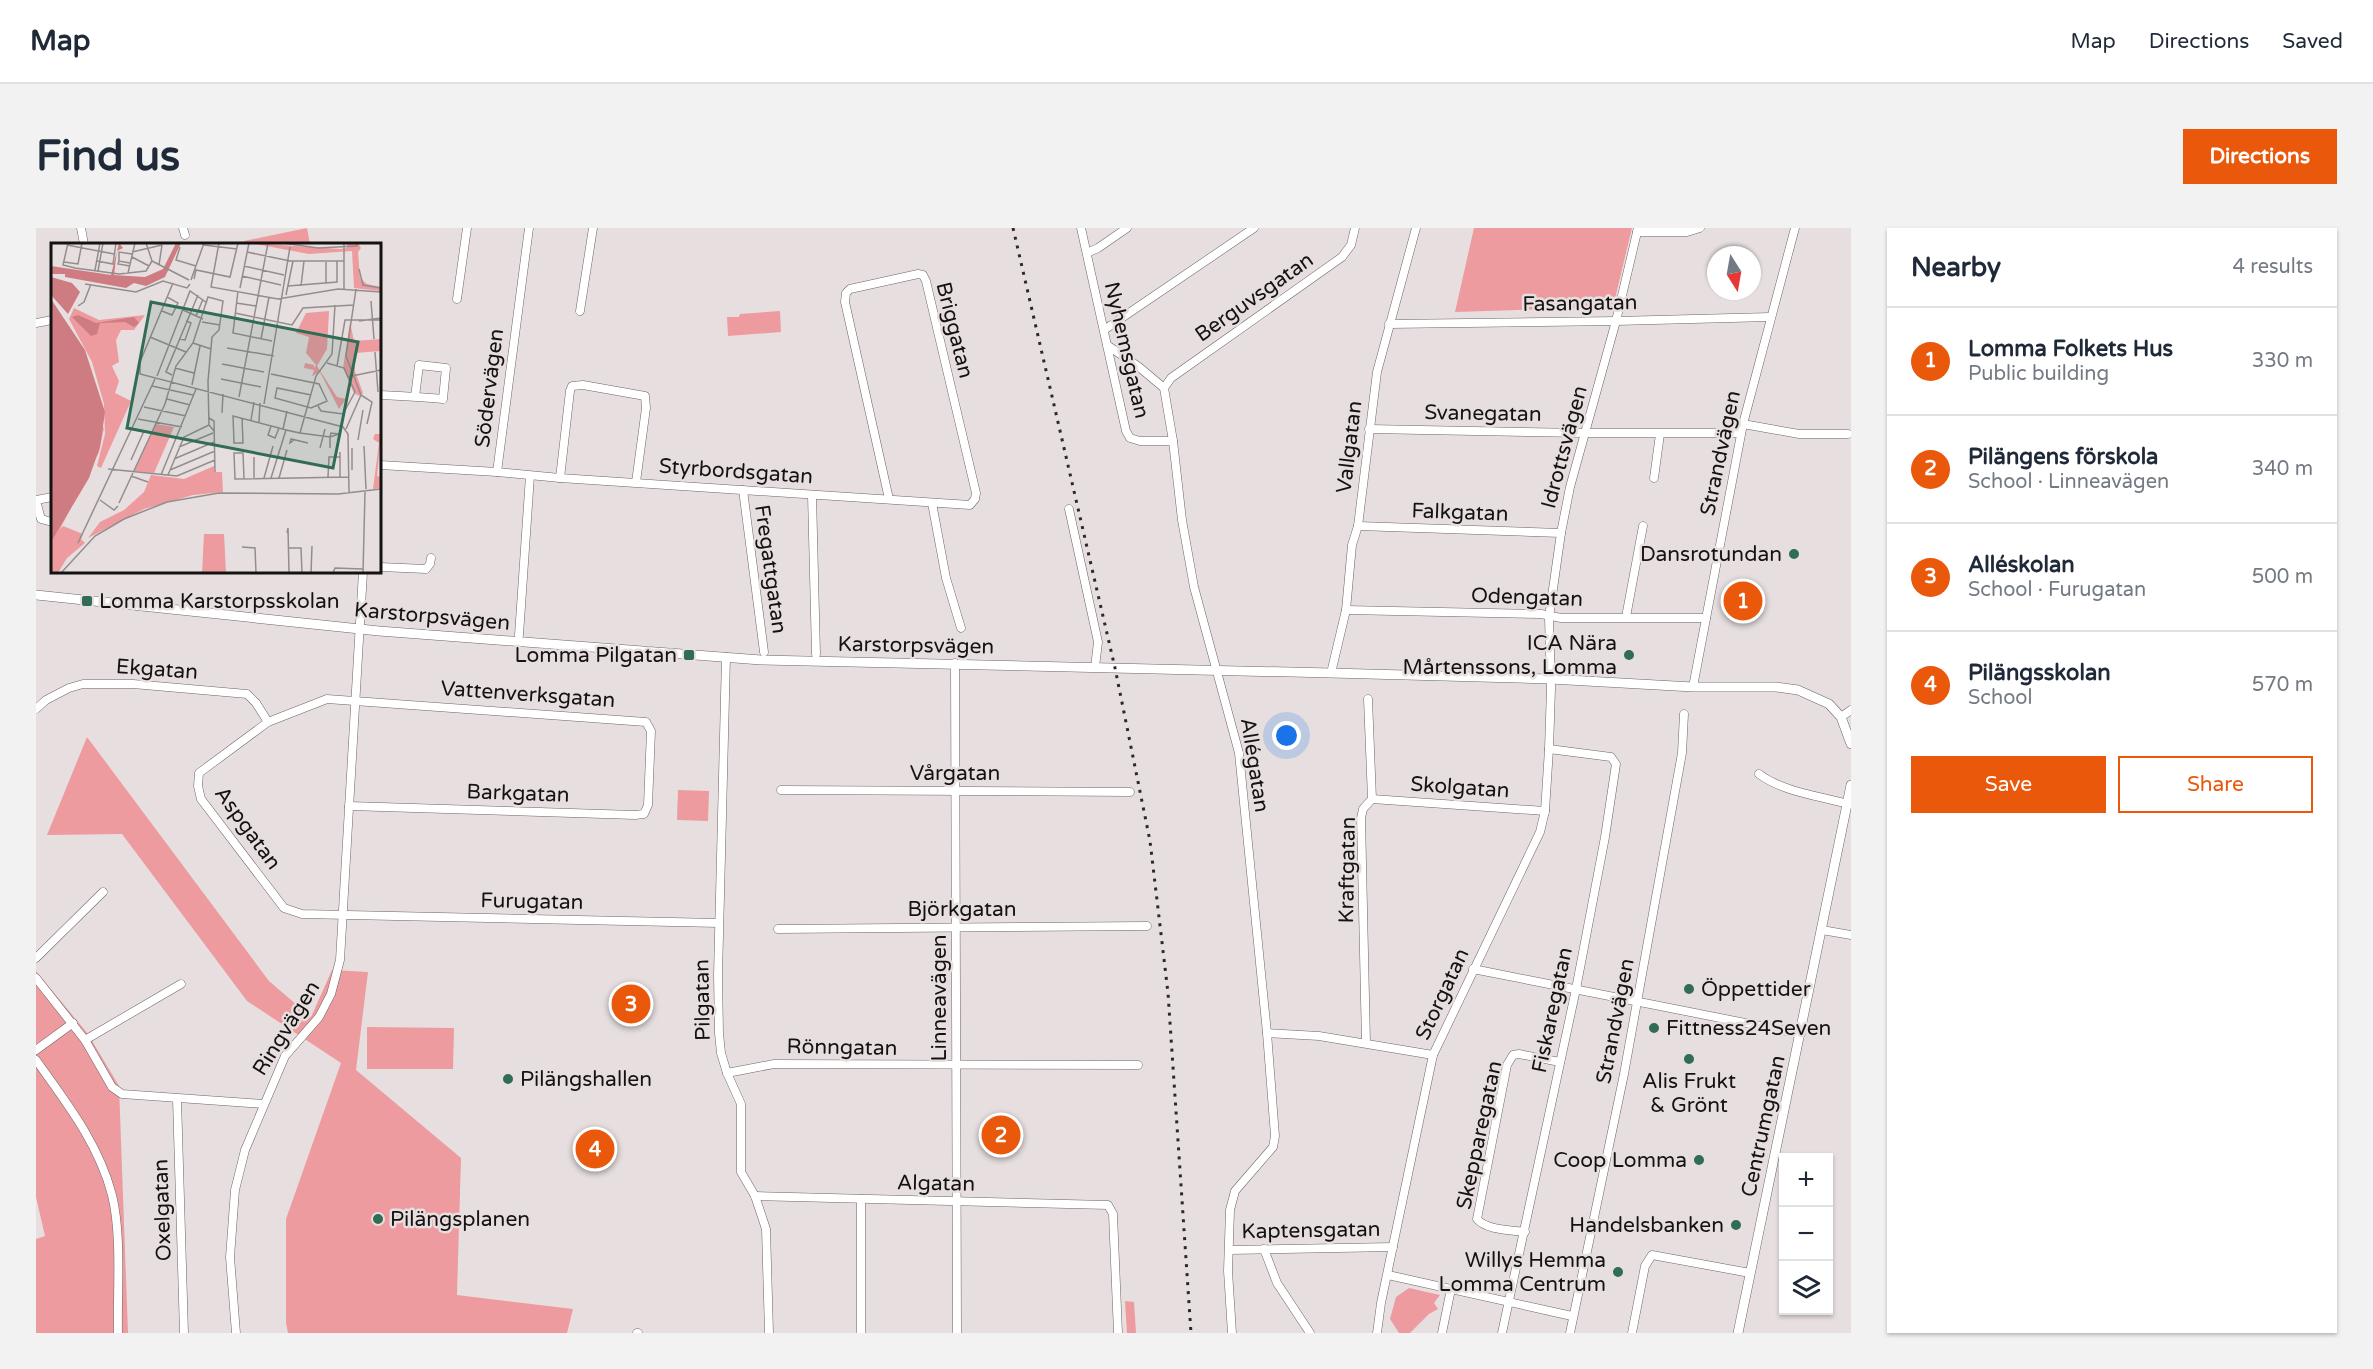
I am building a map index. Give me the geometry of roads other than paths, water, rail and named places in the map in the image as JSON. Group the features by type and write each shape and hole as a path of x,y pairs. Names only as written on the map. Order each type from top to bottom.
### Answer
{"street":[{"path":"81,228 84,243"},
{"path":"457,299 467,228"},
{"name":"Södervägen","path":"381,465 497,472 529,228"},
{"path":"580,311 593,228"},
{"name":"Nyhemsgatan","path":"1081,228 1126,431 1130,438 1140,441 1173,441"},
{"path":"1087,253 1127,228"},
{"path":"1104,330 1254,228"},
{"name":"Berguvsgatan","path":"1164,388 1171,378 1342,257 1351,245 1355,228"},
{"name":"Vallgatan","path":"1330,672 1346,610 1377,372 1416,228"},
{"name":"Strandvägen","path":"1693,687 1743,424 1795,228"},
{"path":"1638,230 1687,232 1700,229"},
{"name":"Idrottsvägen","path":"1550,679 1549,617 1561,533 1584,433 1616,321 1638,230"},
{"name":"Briggatan","path":"889,499 845,302 846,293 850,289 918,274 923,275 926,281 934,314 976,493 973,503"},
{"name":"Fasangatan","path":"1389,324 1770,317"},
{"path":"36,323 51,320"},
{"path":"1107,345 1164,388"},
{"path":"381,395 443,399 446,368 419,365 415,397"},
{"path":"560,478 570,391 572,386 577,385 645,396 646,408 636,482"},
{"name":"Allégatan","path":"1164,388 1182,520 1194,587 1239,753 1275,1136 1273,1147 1235,1191 1230,1210 1230,1250"},
{"path":"1743,424 1799,434 1848,434"},
{"name":"Svanegatan","path":"1369,429 1660,434 1741,433"},
{"path":"1654,478 1660,434"},
{"name":"Styrbordsgatan","path":"497,472 812,495 966,505 973,503"},
{"path":"519,635 530,476"},
{"name":"Fregattgatan","path":"743,490 764,652"},
{"path":"812,495 816,654"},
{"path":"51,497 36,501 41,519 51,522"},
{"path":"932,502 946,578 961,628"},
{"path":"1069,509 1098,642 1095,667"},
{"name":"Falkgatan","path":"1358,526 1561,533"},
{"path":"1626,617 1643,526"},
{"path":"381,567 426,569 431,558"},
{"path":"360,629 363,573"},
{"name":"Karstorpsvägen","path":"36,594 70,600 360,629 726,657 848,662 1330,672 1550,679 1693,687 1776,687 1798,690 1829,704 1840,717"},
{"name":"Odengatan","path":"1346,610 1541,614 1549,617 1706,618"},
{"name":"Ringvägen","path":"236,1333 230,1257 235,1190 245,1150 285,1056 319,1017 331,994 340,960 360,629"},
{"name":"Pilgatan","path":"726,657 719,1033 721,1053 727,1073 741,1104 741,1172 755,1197 766,1229 769,1333"},
{"name":"Linneavägen","path":"955,663 957,1333"},
{"name":"Storgatan","path":"1377,1333 1378,1316 1433,1055 1540,832 1545,811 1550,679"},
{"name":"Ekgatan","path":"36,709 46,700 69,687 83,684 133,684 247,694 256,703 268,722"},
{"name":"Aspgatan","path":"344,915 302,915 284,908 201,799 198,786 199,773 268,722 327,699 356,701"},
{"name":"Kraftgatan","path":"1366,1043 1362,818 1364,809 1371,799 1368,699"},
{"name":"Vattenverksgatan","path":"356,701 646,722 651,731 649,773"},
{"path":"1851,710 1840,717 1851,744"},
{"name":"Strandvägen","path":"1570,1333 1637,1001 1682,753 1684,714"},
{"name":"Fiskaregatan","path":"1502,1333 1576,989 1605,837 1616,764 1611,757 1549,749"},
{"name":"Barkgatan","path":"349,806 635,815 644,814 648,805 649,773"},
{"path":"1759,774 1769,782 1848,804"},
{"name":"Centrumgatan","path":"1738,1333 1851,785"},
{"name":"Vårgatan","path":"781,790 1130,792"},
{"name":"Skolgatan","path":"1371,799 1545,811"},
{"path":"36,958 103,892"},
{"name":"Furugatan","path":"344,915 720,923"},
{"name":"Björkgatan","path":"778,929 1147,926"},
{"path":"1822,930 1851,935"},
{"path":"1473,969 1801,1034"},
{"path":"36,978 85,1040 111,1087 122,1094 263,1104"},
{"path":"85,1040 181,984"},
{"path":"36,1050 73,1023"},
{"path":"1267,1033 1319,1036 1433,1055"},
{"name":"Skepparegatan","path":"1525,1232 1490,1226 1479,1222 1477,1218 1507,1065 1513,1056 1524,1054 1560,1062"},
{"path":"36,1060 82,1126 103,1167 112,1197 116,1232 118,1333"},
{"name":"Rönngatan","path":"727,1073 774,1064 1138,1065"},
{"name":"Oxelgatan","path":"177,1099 184,1333"},
{"name":"Algatan","path":"755,1197 1108,1205 1113,1214 1118,1333"},
{"path":"861,1199 861,1333"},
{"name":"Kaptensgatan","path":"1230,1250 1393,1246"},
{"path":"1264,1249 1277,1283 1310,1333"},
{"path":"1230,1250 1228,1271 1232,1333"},
{"path":"1632,1333 1645,1266 1652,1255 1750,1274"},
{"path":"1388,1275 1572,1316"},
{"path":"1442,1333 1451,1289"}],"railway":[{"path":"1013,228 1115,668 1150,841 1168,993 1191,1333"}],"place":[{"name":"Dansrotundan","path":"1794,554"},
{"name":"Lomma Karstorpsskolan","path":"87,601"},
{"name":"Lomma Folkets Hus","path":"1743,601"},
{"name":"Lomma Pilgatan","path":"689,655"},
{"name":"ICA Nära Mårtenssons, Lomma","path":"1629,655"},
{"name":"Öppettider","path":"1689,989"},
{"name":"Alléskolan","path":"631,1004"},
{"name":"Fittness24Seven","path":"1654,1028"},
{"name":"Alis Frukt & Grönt","path":"1689,1059"},
{"name":"Pilängshallen","path":"508,1079"},
{"name":"Pilängens förskola","path":"1001,1135"},
{"name":"Pilängsskolan","path":"595,1149"},
{"name":"Coop Lomma","path":"1699,1160"},
{"name":"Pilängsplanen","path":"378,1219"},
{"name":"Handelsbanken","path":"1736,1225"},
{"name":"Willys Hemma Lomma Centrum","path":"1618,1272"}]}
